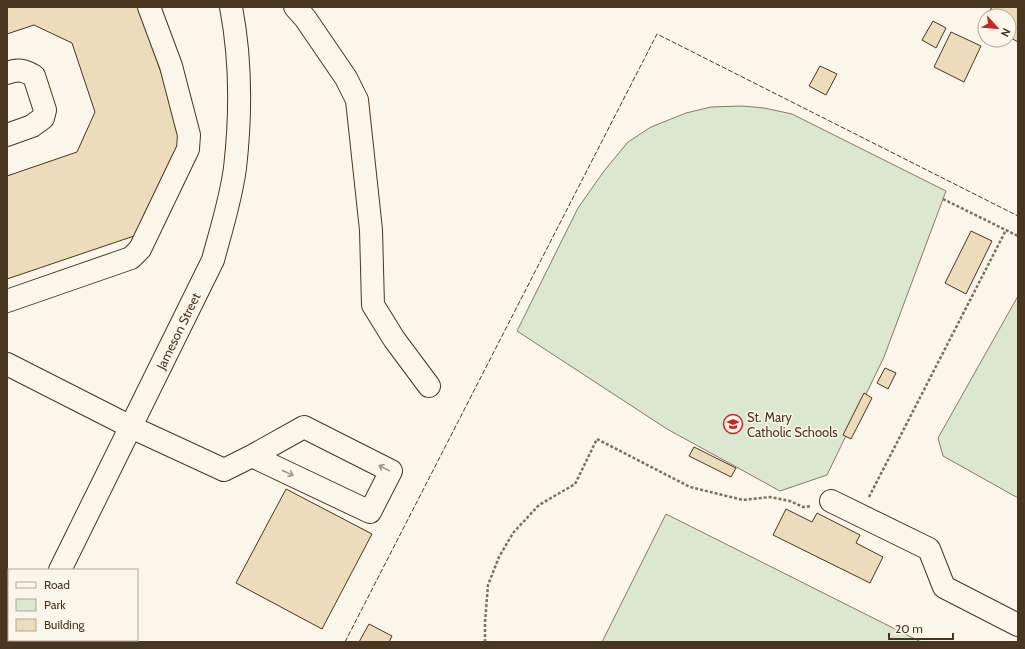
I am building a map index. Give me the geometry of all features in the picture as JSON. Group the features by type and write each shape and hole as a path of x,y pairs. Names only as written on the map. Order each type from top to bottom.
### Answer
{"street":[{"path":"7,301 131,258 140,249 173,182 188,149 189,135 171,66 148,7"},
{"name":"Jameson Street","path":"61,569 132,427 213,260 226,213 235,169 239,76 235,28 231,7"},
{"path":"295,7 305,18 346,78 357,100 371,230 373,305 394,339 429,386"},
{"path":"7,73 16,70 26,71 34,76 45,110 43,118 32,126 7,135"},
{"path":"7,364 132,427 224,470 304,427 391,472 370,512 252,456"},
{"path":"831,501 928,550 944,587 1018,625"}],"path":[{"path":"943,199 1018,236"},
{"path":"860,516 1006,230"},
{"path":"485,642 488,585 499,557 513,533 539,505 575,484 597,439 690,487 743,500 770,497 790,501 802,507 831,501"}],"green space":[{"path":"742,106 764,108 792,114 946,191 884,357 827,475 780,491 667,429 517,331 578,208 604,171 628,142 651,127 686,113 711,107"},
{"path":"1018,296 1018,498 943,456 938,438"},
{"path":"666,514 921,642 602,642"}],"building":[{"path":"7,7 139,7 184,141 137,235 7,279 7,176 77,152 95,112 72,43 34,25 7,34"},
{"path":"1018,7 1018,42 1017,8 991,8"},
{"path":"933,21 946,28 936,48 922,40"},
{"path":"951,32 977,44 977,48 980,48 964,82 934,67"},
{"path":"820,66 837,74 826,95 809,86"},
{"path":"971,231 992,241 966,294 945,283"},
{"path":"885,368 896,373 888,389 877,383"},
{"path":"864,393 872,398 851,439 843,435"},
{"path":"694,447 736,468 731,477 689,456"},
{"path":"286,489 372,534 322,629 236,583"},
{"path":"786,509 812,522 817,513 860,535 856,543 883,557 870,583 773,535"},
{"path":"369,624 392,636 389,642 359,642"}],"fence":[{"path":"345,642 657,34 1018,216"}],"place":[{"name":"St. Mary Catholic Schools","path":"733,424"}]}
